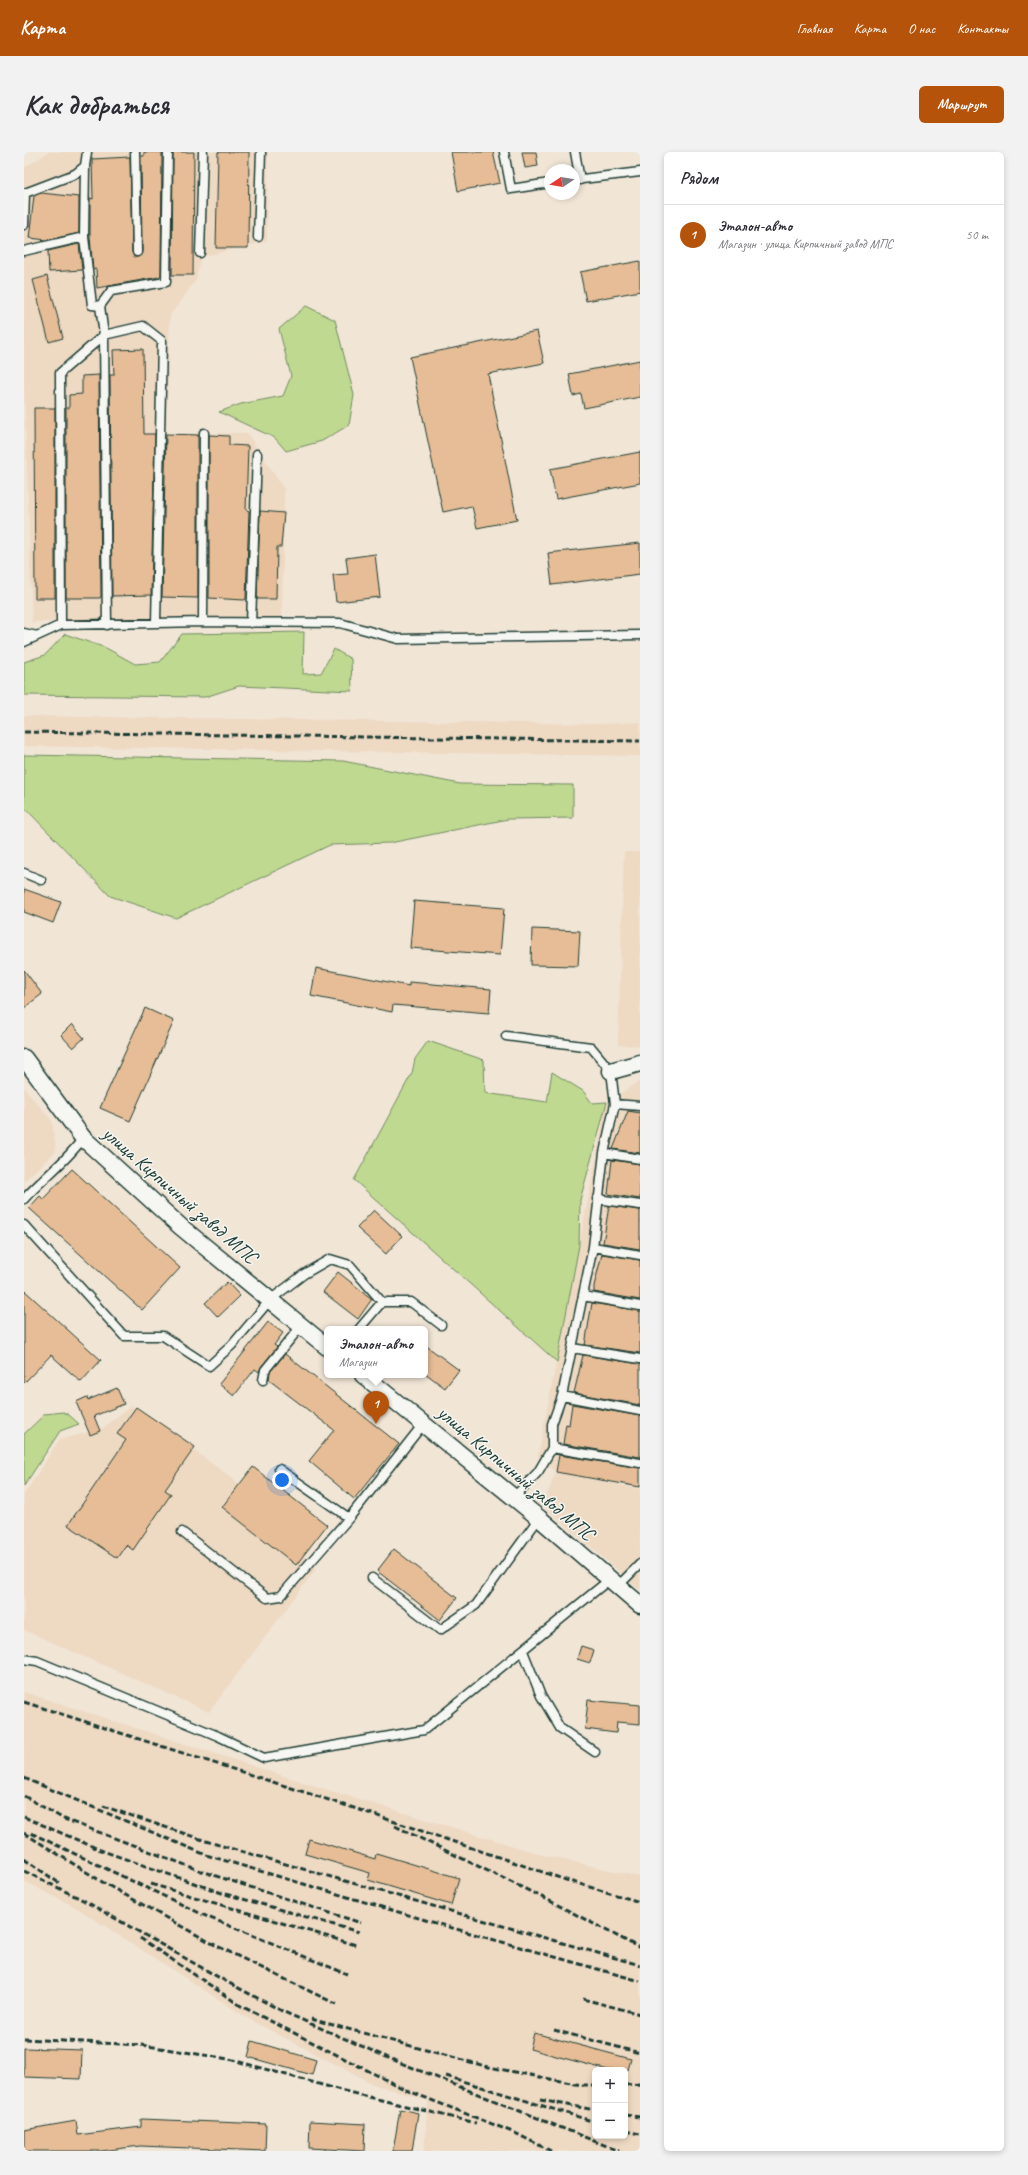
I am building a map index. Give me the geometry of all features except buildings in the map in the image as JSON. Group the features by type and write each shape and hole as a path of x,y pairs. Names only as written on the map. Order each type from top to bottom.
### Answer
{"street":[{"name":"улица Кирпичный завод МПС","path":"24,1058 83,1138 181,1227 324,1344"},
{"path":"611,1071 640,1063"},
{"name":"улица Кирпичный завод МПС","path":"367,1378 514,1497 613,1584 640,1605"}],"lane":[{"path":"87,152 85,166 84,237 92,305 100,306"},
{"path":"135,152 137,252"},
{"path":"107,625 104,335 100,306 111,291 166,282 168,152"},
{"path":"200,253 203,152"},
{"path":"258,237 261,152"},
{"path":"504,152 511,189 544,185"},
{"path":"575,152 576,164"},
{"path":"24,225 25,193 75,174 85,166"},
{"path":"580,180 640,172"},
{"path":"24,251 84,237"},
{"path":"61,625 60,372 104,335 143,326 162,341 156,623"},
{"path":"203,622 204,433"},
{"path":"252,622 257,454"},
{"path":"24,642 61,625 203,622 340,623 398,638 640,635"},
{"path":"24,633 37,636"},
{"path":"24,874 41,880"},
{"path":"506,1036 591,1047 611,1071 615,1104 604,1154 597,1198 593,1247 562,1396 552,1424 552,1448 538,1472 514,1497"},
{"path":"615,1104 640,1106"},
{"path":"24,1199 42,1179 78,1146 83,1138"},
{"path":"604,1154 640,1159"},
{"path":"597,1198 640,1206"},
{"path":"24,1225 124,1336 163,1336 209,1366 232,1345 270,1300 304,1274 330,1259 350,1265 382,1302 411,1302 441,1325"},
{"path":"593,1247 640,1255"},
{"path":"583,1296 640,1306"},
{"path":"362,1326 382,1302"},
{"path":"263,1380 265,1370 302,1325"},
{"path":"572,1348 640,1359"},
{"path":"562,1396 640,1411"},
{"path":"182,1532 267,1598 281,1596 349,1518 424,1423"},
{"path":"552,1448 640,1463"},
{"path":"279,1470 349,1518"},
{"path":"372,1578 440,1630 476,1605 539,1518"},
{"path":"24,1659 37,1661 218,1736 264,1758 424,1730 523,1651 640,1564"},
{"path":"523,1651 541,1696 560,1728 595,1752"}],"shaded area":[{"path":"49,152 268,152 267,241 201,257 196,280 170,315 166,434 247,433 284,489 282,617 32,622 24,379 24,168"},
{"path":"24,716 599,724 640,722 640,756 24,746"},
{"path":"624,852 640,852 640,1046 618,1045"},
{"path":"640,1081 640,1487 575,1476 640,1489 640,1590 543,1505 556,1472 538,1456 607,1102"},
{"path":"24,1088 52,1121 56,1151 24,1181"},
{"path":"131,1406 228,1475 312,1544 303,1556 316,1569 209,1712 24,1630 24,1495 59,1440 103,1428"},
{"path":"24,1692 312,1785 543,1855 640,1877 640,2151 424,2151 428,2101 373,2084 249,2019 75,1907 24,1881"}],"green space":[{"path":"306,306 335,320 354,395 349,425 322,441 286,451 275,438 219,412 241,404 283,396 291,376 279,329"},
{"path":"304,632 303,674 321,673 334,649 351,659 352,691 239,686 205,697 24,695 24,662 45,655 65,634 106,648 135,664 160,662 182,634"},
{"path":"24,755 343,761 460,784 573,785 573,818 508,819 390,843 330,845 176,918 110,896 26,809 24,811"},
{"path":"428,1041 484,1060 485,1093 547,1102 552,1072 583,1091 592,1103 607,1102 580,1200 579,1245 557,1362 354,1180 412,1073 415,1059"},
{"path":"63,1412 79,1424 60,1431 24,1486 24,1434 45,1414"}],"railway":[{"path":"24,732 640,741"},
{"path":"24,1702 360,1810 566,1880 640,1902"},
{"path":"24,1778 206,1855 449,1927 640,1981"},
{"path":"24,1796 64,1819 204,1872 361,1923"},
{"path":"103,1806 212,1843 640,1965"},
{"path":"24,1817 103,1851 222,1893 359,1932"},
{"path":"395,1826 550,1901 640,1948"},
{"path":"24,1833 104,1883 213,1944 338,2005"},
{"path":"31,1833 208,1917 347,1974"},
{"path":"24,1859 59,1883"},
{"path":"24,1871 83,1900 227,1982 284,2012 391,2059 619,2151"},
{"path":"151,1884 356,1945"},
{"path":"140,1938 241,2006 406,2090 515,2133 551,2151"},
{"path":"583,1999 640,2014"},
{"path":"311,2019 489,2067 581,2085 592,2085"},
{"path":"554,2030 640,2053"},
{"path":"24,2039 141,2045 229,2059 344,2091 476,2123"},
{"path":"446,2076 592,2121"},
{"path":"628,2085 640,2084"},
{"path":"540,2100 592,2109"},
{"path":"628,2115 640,2117"},
{"path":"628,2132 640,2134"}],"place":[{"name":"Эталон-авто","path":"376,1424"}]}
